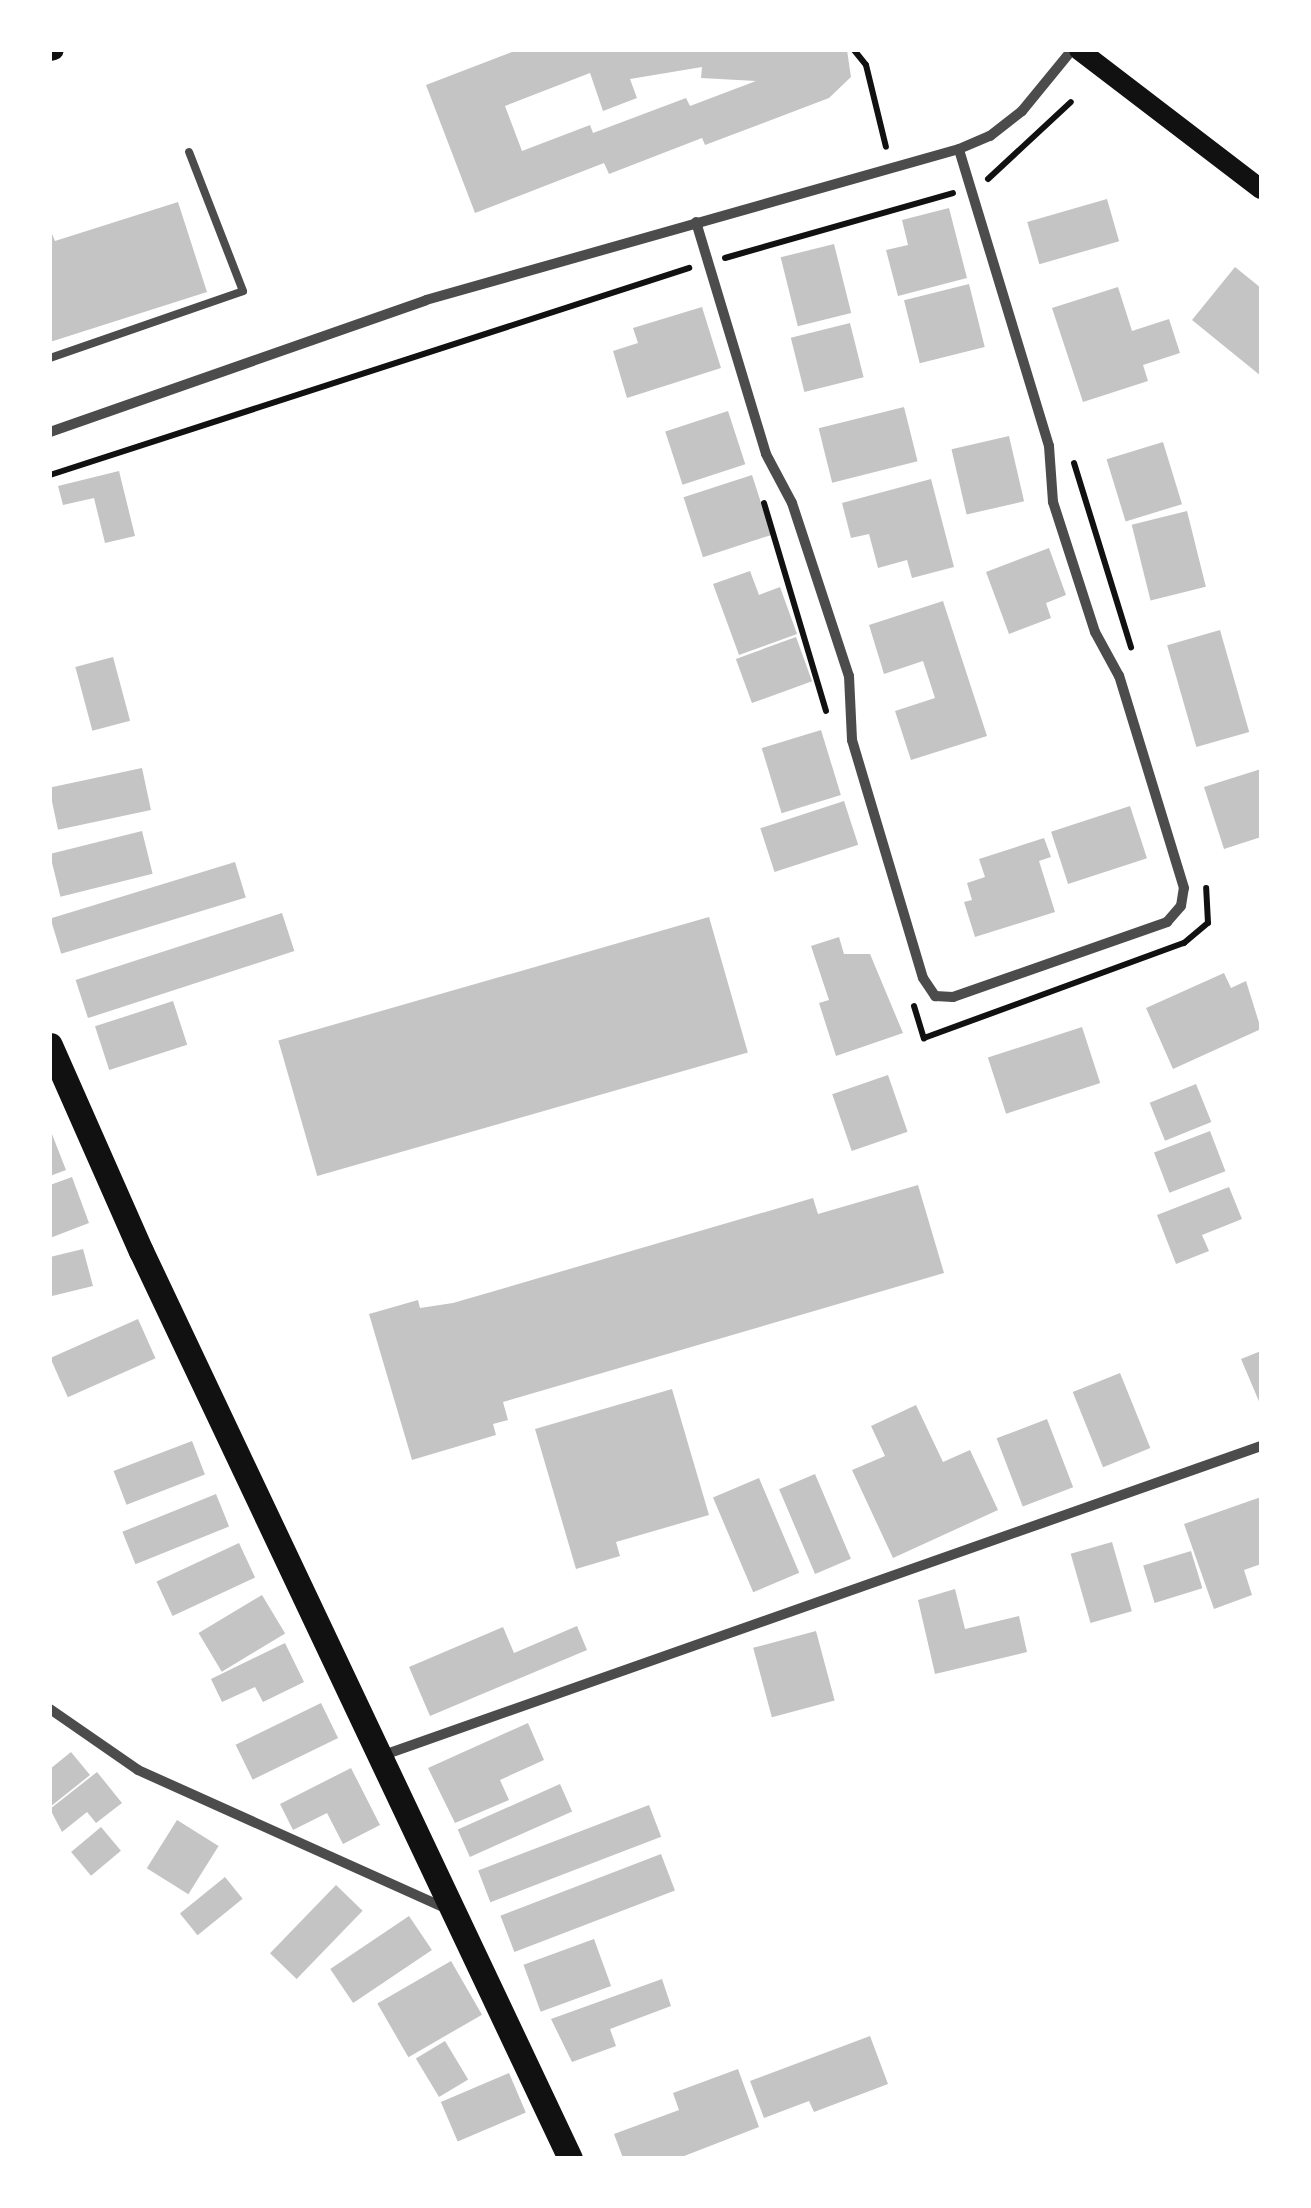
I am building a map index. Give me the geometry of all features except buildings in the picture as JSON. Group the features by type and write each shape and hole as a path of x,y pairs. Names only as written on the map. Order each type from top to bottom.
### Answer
{"highway":[{"path":"50,1044 570,2158"}],"main road":[{"path":"1076,50 1261,190"}],"street":[{"path":"50,432 426,300 890,163 959,149 1022,111 1076,50"},
{"path":"696,222 766,454 792,502 849,676 852,740 924,978 935,996 953,997 1167,922 1182,906 1184,888 1120,676 1095,632 1053,502 1049,446 959,149"},
{"path":"381,1756 1261,1446"},
{"path":"50,1709 138,1770 459,1914"}],"lane":[{"path":"50,358 243,291 188,152"}],"path":[{"path":"854,50 866,66 890,163"},
{"path":"708,263 971,188 986,180 1071,102"},
{"path":"986,180 992,200"},
{"path":"50,475 694,267 700,286"},
{"path":"1069,446 1134,655"},
{"path":"761,492 828,718"},
{"path":"912,1000 924,1038 1184,944 1208,923 1205,883"}]}
